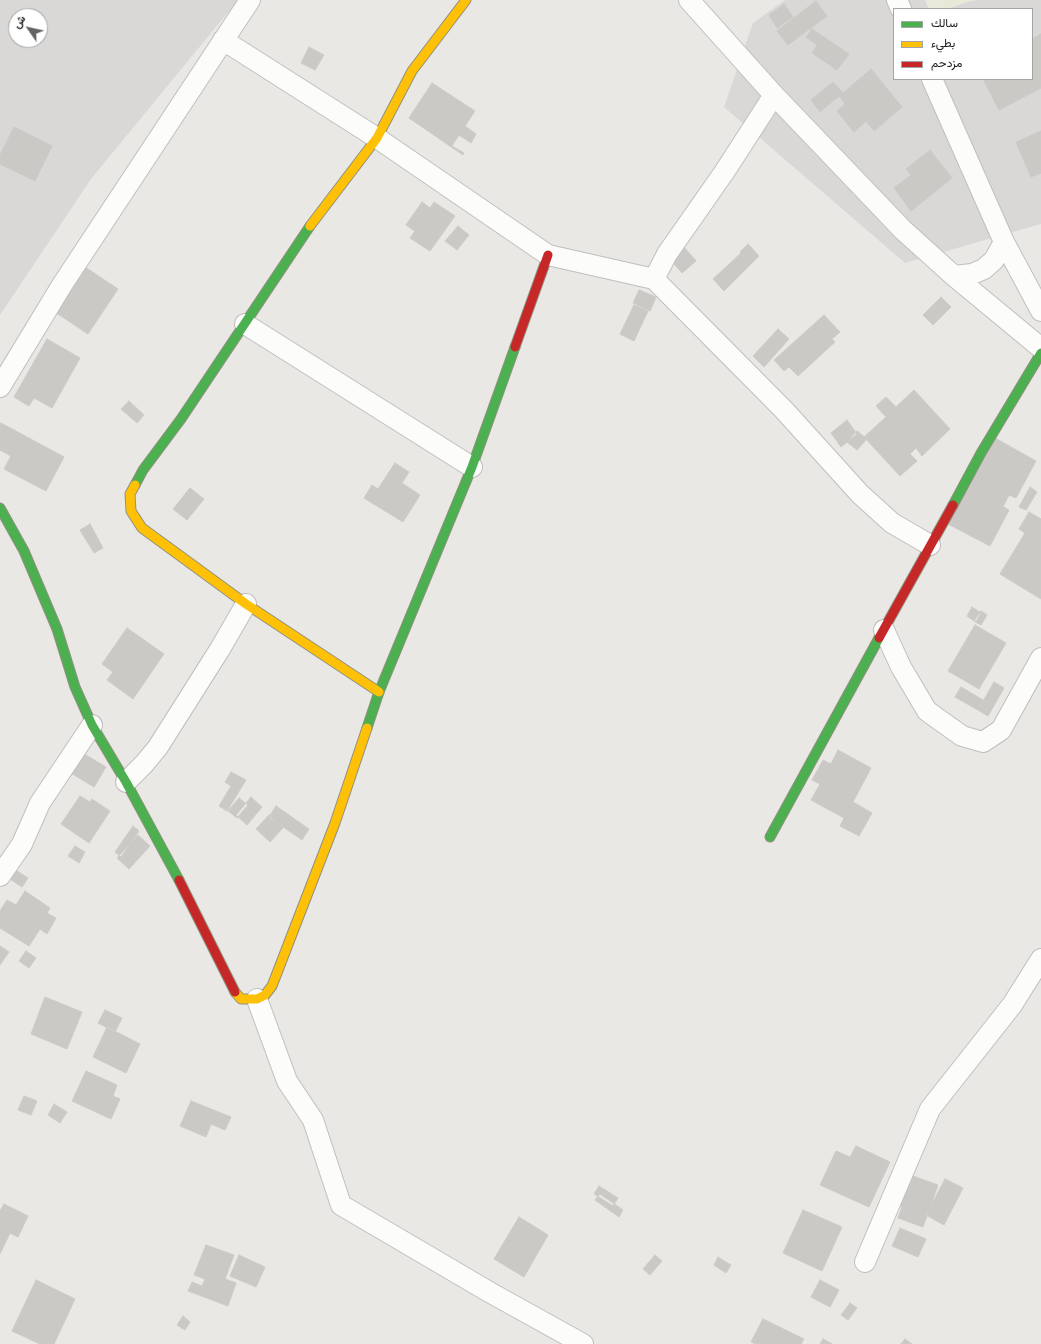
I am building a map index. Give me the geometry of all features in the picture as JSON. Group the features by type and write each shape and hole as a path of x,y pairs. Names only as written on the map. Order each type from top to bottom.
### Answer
{"street":[{"path":"0,387 62,285 250,0"},
{"path":"379,692 246,604 142,528 131,511 130,494 143,470 180,419 312,224 376,138 412,71 466,0"},
{"path":"689,0 774,95 903,230 954,276 1041,348"},
{"path":"223,40 376,138 548,255 654,279 784,410 860,494 892,523 930,545"},
{"path":"932,80 1004,242 1041,311"},
{"path":"654,279 667,254 725,171 774,95"},
{"path":"954,276 972,274 984,269 994,260 1004,242"},
{"path":"0,508 24,551 30,565 57,629 76,687 92,725 126,782 177,876 236,994 241,999 257,999 265,995 272,986 335,823 379,692 472,467 548,255"},
{"path":"245,324 472,467"},
{"path":"770,837 981,453 1041,353"},
{"path":"126,782 158,747 220,649 246,604"},
{"path":"884,630 901,667 927,711 962,736 983,742 1001,730 1041,658"},
{"path":"0,876 22,844 40,803 92,725"},
{"path":"865,1262 930,1109 1012,1006 1041,959"},
{"path":"257,999 287,1081 313,1120 341,1205 491,1293 583,1344"}],"shaded area":[{"path":"0,0 238,0 91,179 0,315"},
{"path":"785,0 925,0 929,8 893,8 893,80 1033,80 1033,8 949,8 976,0 1041,0 1041,224 905,263 724,107 753,23"}],"green space":[{"path":"925,0 976,0 949,8 929,8"}],"building":[{"path":"816,1 827,16 788,45 777,31"},
{"path":"784,4 793,17 777,28 769,15"},
{"path":"812,29 849,54 837,70 812,53 817,45 806,37"},
{"path":"1041,34 1041,88 999,110 984,80 1033,80 1033,38"},
{"path":"309,47 324,55 315,70 301,63"},
{"path":"871,69 902,107 874,131 866,121 854,132 837,111 845,104 839,96 820,112 811,100 833,82 843,93"},
{"path":"432,83 475,111 465,126 476,134 471,143 459,135 452,146 464,153 463,155 409,118"},
{"path":"14,127 52,146 35,181 0,164 0,155"},
{"path":"1041,131 1041,173 1031,177 1016,142"},
{"path":"930,150 952,178 911,211 894,188 911,175 906,169"},
{"path":"422,202 430,208 434,202 455,216 430,251 410,238 415,231 406,225"},
{"path":"458,226 469,235 457,250 445,241"},
{"path":"748,244 759,256 724,291 713,279 741,253 740,252"},
{"path":"684,247 696,261 682,273 670,259"},
{"path":"82,265 118,289 88,334 52,310"},
{"path":"639,290 656,297 650,311 633,303"},
{"path":"941,297 951,307 933,325 923,315"},
{"path":"634,305 648,311 634,341 620,334"},
{"path":"824,315 840,332 832,339 835,342 798,376 789,367 784,371 774,360"},
{"path":"778,329 789,339 764,367 753,356"},
{"path":"47,339 80,358 52,408 34,398 29,406 14,397"},
{"path":"914,390 950,429 922,456 916,448 910,454 917,461 900,476 864,437 886,417 876,406 886,397 896,407"},
{"path":"129,401 144,415 137,423 121,409"},
{"path":"847,420 857,434 841,447 831,433"},
{"path":"1,423 64,457 46,491 4,469 11,456 0,450"},
{"path":"857,431 867,439 857,450 847,442"},
{"path":"995,438 1036,461 1016,498 1009,495 1003,507 968,488"},
{"path":"395,463 409,472 402,483 420,495 403,522 364,498 372,485 378,489"},
{"path":"1030,487 1037,492 1026,510 1019,507"},
{"path":"190,488 204,499 187,520 173,509"},
{"path":"968,488 1009,510 990,546 948,524"},
{"path":"1029,512 1041,519 1041,599 1000,574 1025,533 1019,529"},
{"path":"90,524 103,548 94,553 80,530"},
{"path":"972,607 981,613 976,622 967,616"},
{"path":"981,611 987,615 981,625 974,621"},
{"path":"975,625 1006,643 979,689 948,671"},
{"path":"127,628 164,654 133,699 107,680 113,672 102,664"},
{"path":"994,682 1004,688 988,716 978,710"},
{"path":"961,687 983,700 978,710 955,697"},
{"path":"838,750 871,768 853,802 872,813 859,836 840,826 844,818 811,800 820,784 812,780 823,760 831,764"},
{"path":"81,752 106,767 94,787 69,772"},
{"path":"231,772 246,780 227,811 219,806 231,786 225,782"},
{"path":"80,796 90,802 92,799 110,811 89,843 61,824"},
{"path":"251,797 262,807 247,825 236,815"},
{"path":"239,798 248,805 237,818 228,811"},
{"path":"276,806 309,829 302,840 269,817"},
{"path":"269,815 283,828 270,842 256,829"},
{"path":"133,826 139,831 121,857 115,852"},
{"path":"138,835 150,846 129,869 117,858"},
{"path":"75,846 85,852 79,863 68,856"},
{"path":"11,867 28,878 22,887 5,876"},
{"path":"25,891 50,908 47,913 56,918 47,934 40,929 29,946 0,928 0,911 7,900 16,905"},
{"path":"0,946 9,952 0,965"},
{"path":"26,951 36,958 29,968 19,961"},
{"path":"45,997 82,1012 67,1049 31,1034"},
{"path":"105,1010 122,1018 115,1032 98,1023"},
{"path":"107,1027 140,1044 126,1073 93,1057"},
{"path":"86,1071 117,1085 113,1096 120,1099 111,1119 72,1101"},
{"path":"24,1096 37,1101 31,1115 18,1110"},
{"path":"191,1101 231,1117 225,1130 211,1124 206,1137 180,1126"},
{"path":"54,1104 67,1112 60,1123 48,1115"},
{"path":"856,1146 890,1162 869,1207 820,1185 836,1151 850,1157"},
{"path":"913,1176 938,1185 923,1227 898,1218 902,1207 894,1203 902,1181 911,1184"},
{"path":"945,1179 963,1188 944,1225 926,1215"},
{"path":"599,1186 618,1198 613,1206 594,1194"},
{"path":"600,1194 623,1210 619,1217 595,1200"},
{"path":"4,1204 28,1216 18,1237 10,1233 0,1254 0,1211"},
{"path":"803,1210 842,1227 822,1271 783,1253"},
{"path":"519,1217 548,1235 524,1277 494,1259"},
{"path":"900,1228 926,1239 918,1257 892,1246"},
{"path":"206,1245 234,1255 225,1279 236,1283 228,1306 188,1291 192,1282 202,1286 205,1279 194,1275"},
{"path":"239,1255 265,1267 256,1287 230,1276"},
{"path":"655,1255 662,1261 650,1275 643,1269"},
{"path":"718,1257 731,1265 726,1273 714,1265"},
{"path":"36,1280 75,1299 54,1344 40,1344 12,1331"},
{"path":"820,1280 839,1290 830,1307 811,1297"},
{"path":"850,1303 857,1308 848,1320 841,1315"},
{"path":"183,1316 190,1322 185,1330 177,1325"},
{"path":"763,1319 804,1339 801,1344 756,1344 751,1342"},
{"path":"823,1339 832,1344 820,1344"},
{"path":"905,1339 912,1344 901,1344"}],"traffic: fast":[{"path":"135,485 143,470 181,419 310,226"},
{"path":"367,728 379,692 472,467 515,347"},
{"path":"953,505 981,453 1041,353"},
{"path":"0,508 24,551 57,629 75,687 92,725 126,782 179,880"},
{"path":"770,837 879,638"}],"traffic: slow":[{"path":"310,226 377,138 412,71 466,0"},
{"path":"135,485 130,494 131,511 142,528 246,604 379,692"},
{"path":"235,992 241,999 257,999 265,995 272,986 335,823 367,728"}],"traffic: jam":[{"path":"515,347 548,255"},
{"path":"879,638 953,505"},
{"path":"179,880 235,992"}]}
